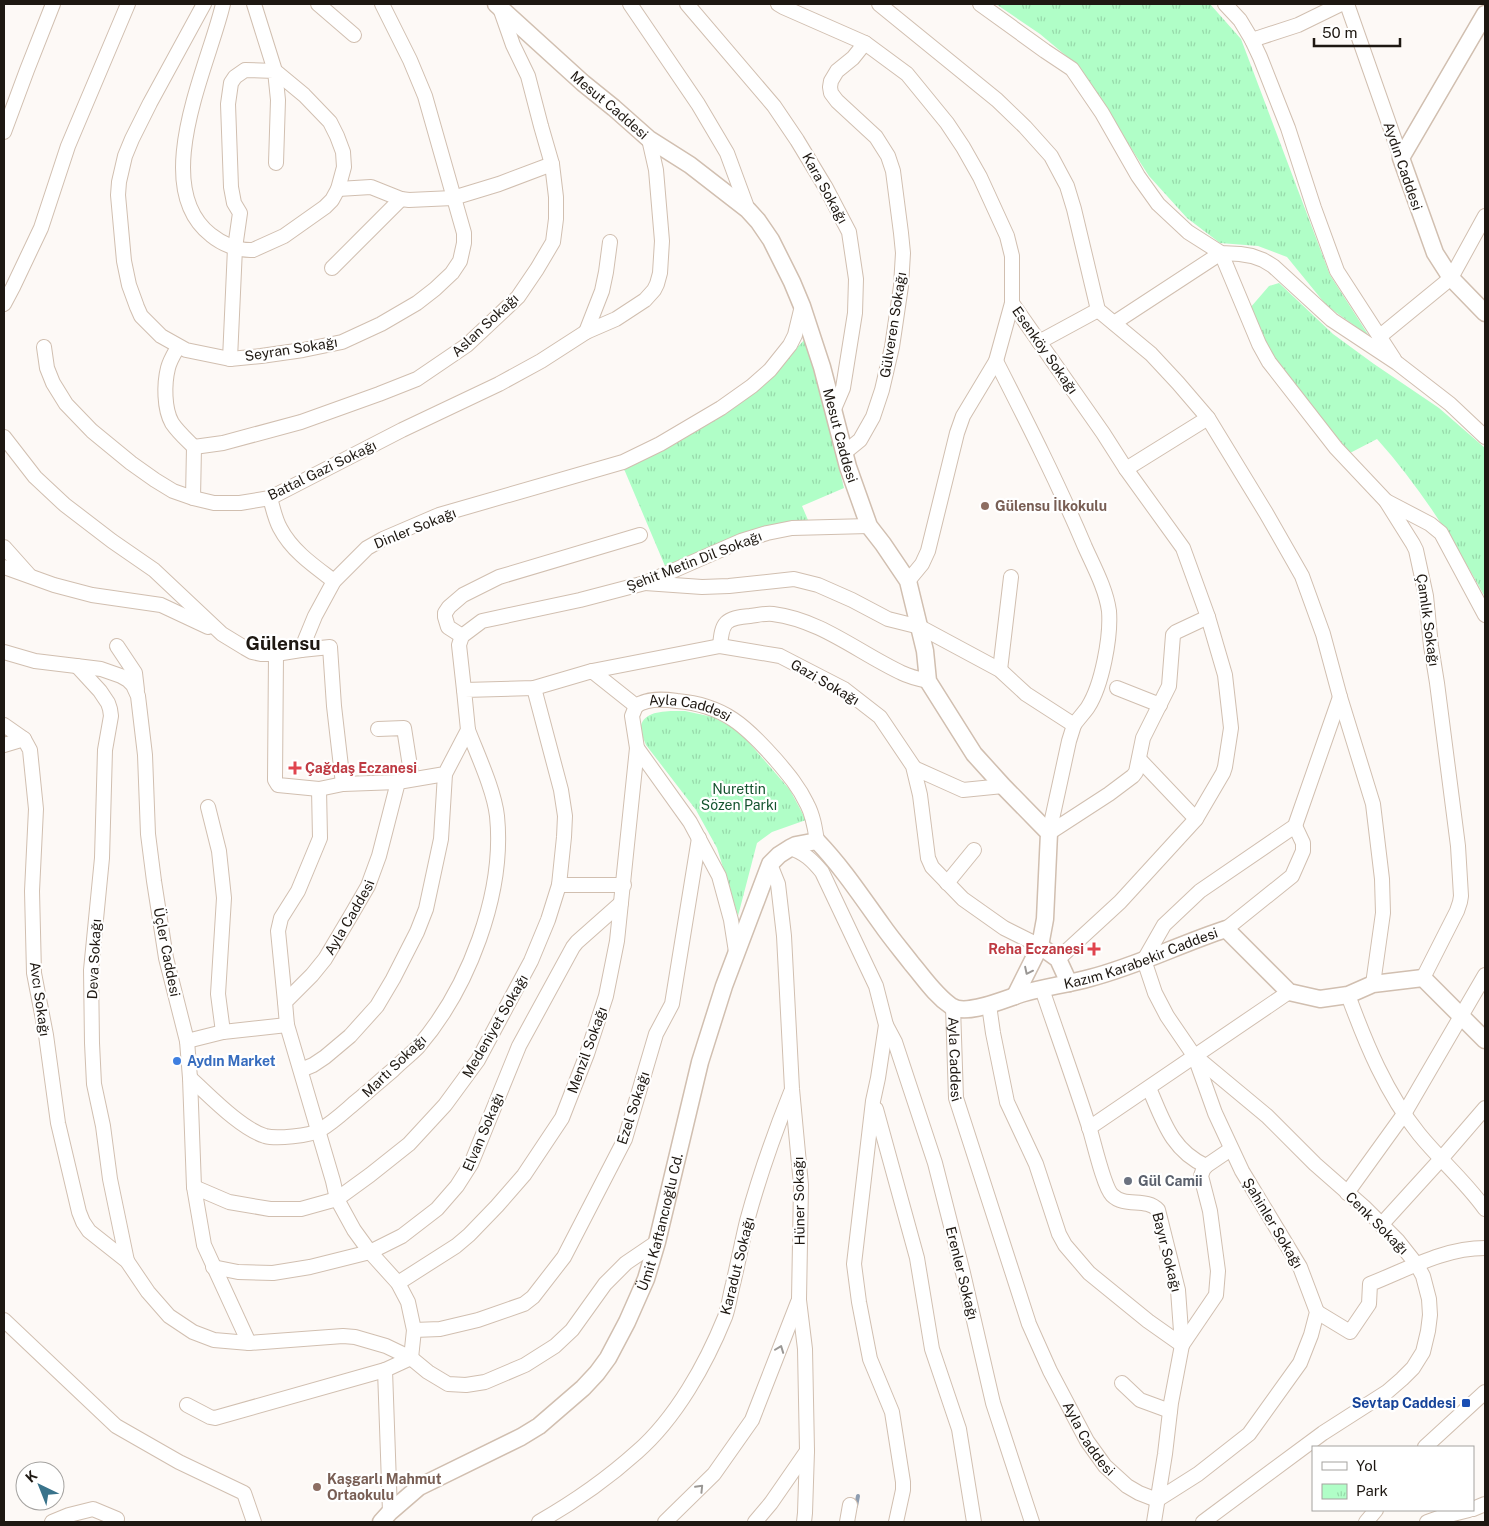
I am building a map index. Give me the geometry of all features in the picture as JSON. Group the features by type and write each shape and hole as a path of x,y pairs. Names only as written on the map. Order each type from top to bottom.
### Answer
{"street":[{"path":"4,132 26,70 53,4"},
{"path":"4,304 41,228 68,146 128,4"},
{"name":"Seyran Sokağı","path":"204,4 132,139 125,156 118,189 124,261 129,285 141,316 161,336 178,347 196,353 230,359 303,350 342,342 381,324 417,303 452,273 460,261 464,233 425,96 410,60 382,4"},
{"path":"223,4 198,85 187,136 182,172 188,205 193,214 202,226 220,242 235,248 253,250 284,236 325,207 332,200 338,189 344,167 343,152 338,136 330,122 304,95 275,71 245,70 234,77 231,83 228,104 231,187 234,203 240,213 235,248 230,359"},
{"path":"254,4 275,71 278,100 276,164"},
{"path":"318,4 354,35"},
{"path":"630,4 698,104 727,153 748,210"},
{"name":"Kara Sokağı","path":"687,4 774,106 826,188 848,230 856,279 855,313 843,388 834,409"},
{"name":"Esenköy Sokağı","path":"778,4 865,43 903,70 952,131 980,177 1010,245 1012,256 1012,303 1126,469 1183,548 1208,617 1225,675 1231,728 1225,767 1196,819 1120,902 1058,959"},
{"path":"879,4 997,100 1052,156 1067,186 1074,209 1098,310 1151,354 1208,418 1302,576 1323,634 1373,804 1382,879 1383,913 1373,984"},
{"path":"980,4 1072,69 1102,113 1138,176 1158,204 1188,232 1221,253 1240,254 1263,260 1273,266 1332,320 1397,363 1450,404 1485,437"},
{"path":"1225,4 1240,20 1260,57 1288,128 1337,271 1397,363"},
{"path":"1252,40 1298,25 1341,4"},
{"name":"Aydın Caddesi","path":"1347,4 1432,247 1451,278 1485,313"},
{"name":"Mesut Caddesi","path":"498,6 583,84 649,139 690,165 748,210 771,240 802,306 822,367 844,453 869,526 884,544 908,581 925,650 928,681 974,754 1049,833"},
{"name":"Aslan Sokağı","path":"194,447 223,442 301,422 417,379 467,345 518,297 552,244 556,219 555,180 528,76 513,45 498,6"},
{"path":"1401,158 1485,14"},
{"name":"Gülveren Sokağı","path":"844,453 860,440 873,417 882,390 892,347 901,286 903,253 893,171 888,156 876,137 837,101 831,93 831,81 837,71 853,58 865,43"},
{"name":"Battal Gazi Sokağı","path":"44,347 47,368 53,383 66,404 112,448 147,474 173,491 214,503 240,503 270,498 402,430 499,384 586,332 616,319 646,300 658,284 662,226 656,170 649,139"},
{"path":"338,189 371,187 401,199 453,198 552,164"},
{"path":"332,268 401,199"},
{"path":"1379,337 1451,278 1485,216"},
{"path":"586,332 602,291 610,242"},
{"path":"1114,323 1221,253"},
{"name":"Çamlık Sokağı","path":"1221,253 1259,344 1269,362 1336,448 1386,501 1416,550 1426,596 1458,846 1460,902 1422,978"},
{"path":"908,581 922,564 928,551 947,469 963,416 996,361 1012,303"},
{"name":"Dinler Sokağı","path":"301,650 315,616 334,581 366,548 397,532 439,515 623,462 694,424 752,386 770,370 783,355 795,335 802,306"},
{"path":"1039,342 1098,310"},
{"path":"178,347 168,368 166,397 173,424 180,434 194,447 193,498"},
{"path":"996,361 1079,531 1104,592 1109,611 1108,645 1100,681 1089,706 1074,725 1049,833 1045,919 1040,946 1015,996"},
{"path":"1126,469 1208,418"},
{"path":"4,437 35,477 65,504 112,541 154,570 222,634"},
{"path":"270,498 279,527 293,547 334,581"},
{"path":"1386,501 1430,524 1441,533 1485,615"},
{"name":"Şehit Metin Dil Sokağı","path":"462,636 482,621 580,600 645,583 741,541 766,533 792,528 869,526"},
{"path":"301,1070 325,1057 350,1036 377,1006 417,932 426,909 441,839 445,774 468,730 459,646 462,636 448,628 444,618 445,613 463,595 499,577 640,535"},
{"path":"4,547 31,577"},
{"path":"4,567 54,585 92,595 161,605 188,616 252,652 276,654 330,646 342,784"},
{"path":"1000,670 1010,577"},
{"path":"645,583 702,587 729,586 794,578 852,600 888,619 920,627 1000,670 1026,694 1074,725"},
{"path":"720,646 721,630 727,623 746,616 772,614 814,625 904,674 928,681"},
{"path":"1049,833 1130,779 1136,772 1143,738 1169,686 1173,635 1208,617"},
{"name":"Üçler Caddesi","path":"117,646 135,672 145,754 148,834 154,881 166,958 187,1041 194,1188 204,1245 250,1344"},
{"name":"Gazi Sokağı","path":"592,672 720,646 780,656 844,689 880,717 914,768 920,795 929,863 932,867 963,900 1004,928 1040,946"},
{"path":"4,652 35,661 101,669 121,676 132,685 138,696"},
{"path":"276,654 275,780 278,785 319,789 342,784 405,780 445,774"},
{"name":"Deva Sokağı","path":"77,666 108,703 111,716 105,750 102,858 91,970 92,1044 94,1084 126,1261"},
{"path":"464,690 534,688 592,672"},
{"name":"Ayla Caddesi","path":"592,672 636,706 645,701 655,700 687,702 707,706 735,720 762,744 801,792 814,823 817,841 836,862 883,927 931,986 953,1008 956,1098 1029,1324 1050,1371 1087,1441 1105,1466 1127,1486 1157,1500"},
{"name":"Medeniyet Sokağı","path":"194,1188 229,1202 270,1209 301,1209 337,1199 409,1144 445,1105 478,1060 532,961 559,885 565,816 561,790 534,688"},
{"path":"1117,688 1160,705"},
{"path":"1144,960 1164,924 1200,890 1295,826 1340,697"},
{"path":"636,706 632,716 637,748 654,770 699,838 719,876 731,920 736,952"},
{"path":"4,725 24,739"},
{"path":"378,729 404,728 405,780"},
{"name":"Martı Sokağı","path":"190,1078 251,1130 265,1136 282,1138 319,1132 361,1098 417,1048 441,1017 460,983 475,950 487,914 496,872 497,816 492,793 468,730"},
{"path":"4,745 24,739"},
{"name":"Avcı Sokağı","path":"24,739 30,750 36,809 32,891 34,973 46,1035 58,1123 74,1194 83,1222 89,1231 126,1261"},
{"name":"Menzil Sokağı","path":"398,1283 469,1236 524,1175 562,1118 587,1054 606,996 617,941 637,748"},
{"path":"1139,759 1196,819"},
{"path":"914,768 963,790 1003,786"},
{"name":"Ayla Caddesi","path":"285,1002 325,959 368,886 405,780"},
{"path":"319,789 320,838 298,891 279,923 278,931 287,1025 337,1199 354,1230 370,1252 398,1283 408,1302 414,1330 411,1358"},
{"path":"208,807 219,851 224,898 218,994 223,1032"},
{"path":"1226,929 1292,876 1303,852 1303,843 1295,826"},
{"name":"Ezel Sokağı","path":"414,1330 440,1329 478,1320 524,1304 533,1297 564,1257 625,1139 656,1034 672,1004 699,838"},
{"path":"770,864 779,855 796,845 817,841"},
{"name":"Erenler Sokağı","path":"790,848 809,858 822,872 876,986 886,1025 895,1042 935,1163 993,1404 1032,1522"},
{"path":"947,883 974,850"},
{"name":"Ümit Kaftancıoğlu Cd.","path":"386,1517 419,1487 521,1437 539,1426 584,1388 608,1358 627,1322 646,1279 657,1242 700,1062 736,952 770,864"},
{"name":"Hüner Sokağı","path":"770,864 778,884 784,936 792,1089 802,1185 799,1300 805,1349 806,1513 804,1522"},
{"path":"559,885 624,884"},
{"name":"Elvan Sokağı","path":"213,1267 238,1272 273,1273 310,1267 370,1252 402,1236 430,1215 444,1202 472,1164 520,1046 573,947 621,903"},
{"name":"Kazım Karabekir Caddesi","path":"953,1008 969,1009 989,1005 1015,996 1091,978 1226,929 1289,992"},
{"path":"1040,946 1058,959 1069,983"},
{"name":"Şahinler Sokağı","path":"1144,960 1155,993 1167,1016 1195,1057 1215,1113 1231,1149 1300,1267 1317,1312"},
{"path":"1347,1193 1404,1114 1485,975"},
{"path":"1089,1128 1289,992 1320,998 1348,995 1373,984 1422,978 1485,1040"},
{"name":"Bayır Sokağı","path":"1042,989 1108,1190 1117,1199 1125,1202 1150,1204 1158,1210 1178,1290 1182,1345 1157,1500"},
{"path":"1348,995 1371,1055 1404,1114 1420,1136 1485,1209"},
{"path":"989,1005 1008,1106 1036,1164 1059,1234 1065,1245 1089,1273 1148,1321 1182,1345 1216,1295 1218,1280 1210,1211 1201,1176 1206,1166 1231,1149"},
{"path":"187,1041 223,1032 287,1025"},
{"name":"Erenler Sokağı","path":"886,1025 873,1101 854,1259 859,1302 870,1359 892,1412 903,1482 896,1522"},
{"name":"Cenk Sokağı","path":"1195,1057 1266,1116 1314,1164 1364,1207 1398,1241 1417,1265 1423,1276 1427,1288 1430,1315 1423,1352 1413,1368 1402,1379 1386,1392 1323,1433 1203,1522"},
{"path":"1148,1088 1174,1141 1194,1160 1206,1166"},
{"name":"Karadut Sokağı","path":"539,1522 570,1504 638,1451 662,1425 695,1380 725,1315 760,1177 792,1089"},
{"path":"873,1101 917,1258 932,1349 959,1429 974,1522"},
{"path":"1381,1225 1485,1108"},
{"path":"126,1261 168,1316 193,1332 214,1340 250,1344 343,1336 367,1339 411,1358 428,1372 448,1384 466,1385 485,1382 525,1365 555,1346 572,1330 606,1284 626,1262 657,1242"},
{"path":"1154,1522 1157,1500 1198,1474 1249,1434 1300,1363 1311,1335 1317,1312 1350,1332 1369,1304 1370,1284 1417,1265 1429,1258 1445,1253 1485,1248"},
{"path":"665,1522 714,1474 749,1423 799,1300"},
{"path":"4,1320 116,1426 180,1462 244,1493 254,1522"},
{"path":"187,1405 215,1418 384,1370 411,1358"},
{"path":"384,1370 386,1517"},
{"path":"1122,1383 1140,1400 1170,1411"},
{"path":"1426,1446 1485,1392"},
{"path":"755,1522 771,1503 806,1450"},
{"path":"847,1522 850,1505"},
{"path":"52,1522 68,1514 93,1510 118,1519"},
{"path":"1366,1522 1375,1511"},
{"path":"1427,1522 1441,1517 1455,1519 1467,1511"}],"green space":[{"path":"996,4 1210,4 1241,39 1330,275 1369,336 1327,306 1287,257 1258,246 1220,243 1187,218 1149,176 1077,65 1040,34"},
{"path":"1279,283 1333,334 1439,408 1485,448 1485,597 1436,515 1408,476 1377,439 1350,453 1290,381 1258,331 1250,308 1269,286"},
{"path":"806,338 844,488 802,506 808,520 766,526 665,566 624,469 682,440 756,392"},
{"name":"Nurettin Sözen Parkı","path":"685,711 713,717 739,731 790,790 806,820 772,832 757,843 738,916 717,848 696,810 646,745 642,734 641,726 647,716 659,712"}],"waterway":[{"path":"856,1506 858,1496"}],"place":[{"name":"Gülensu İlkokulu","path":"985,506"},
{"name":"Çağdaş Eczanesi","path":"295,768"},
{"name":"Reha Eczanesi","path":"1094,949"},
{"name":"Aydın Market","path":"177,1061"},
{"name":"Gül Camii","path":"1128,1181"},
{"name":"Sevtap Caddesi","path":"1466,1403"},
{"name":"Kaşgarlı Mahmut Ortaokulu","path":"317,1487"}],"district":[{"name":"Gülensu","path":"283,643"}]}
